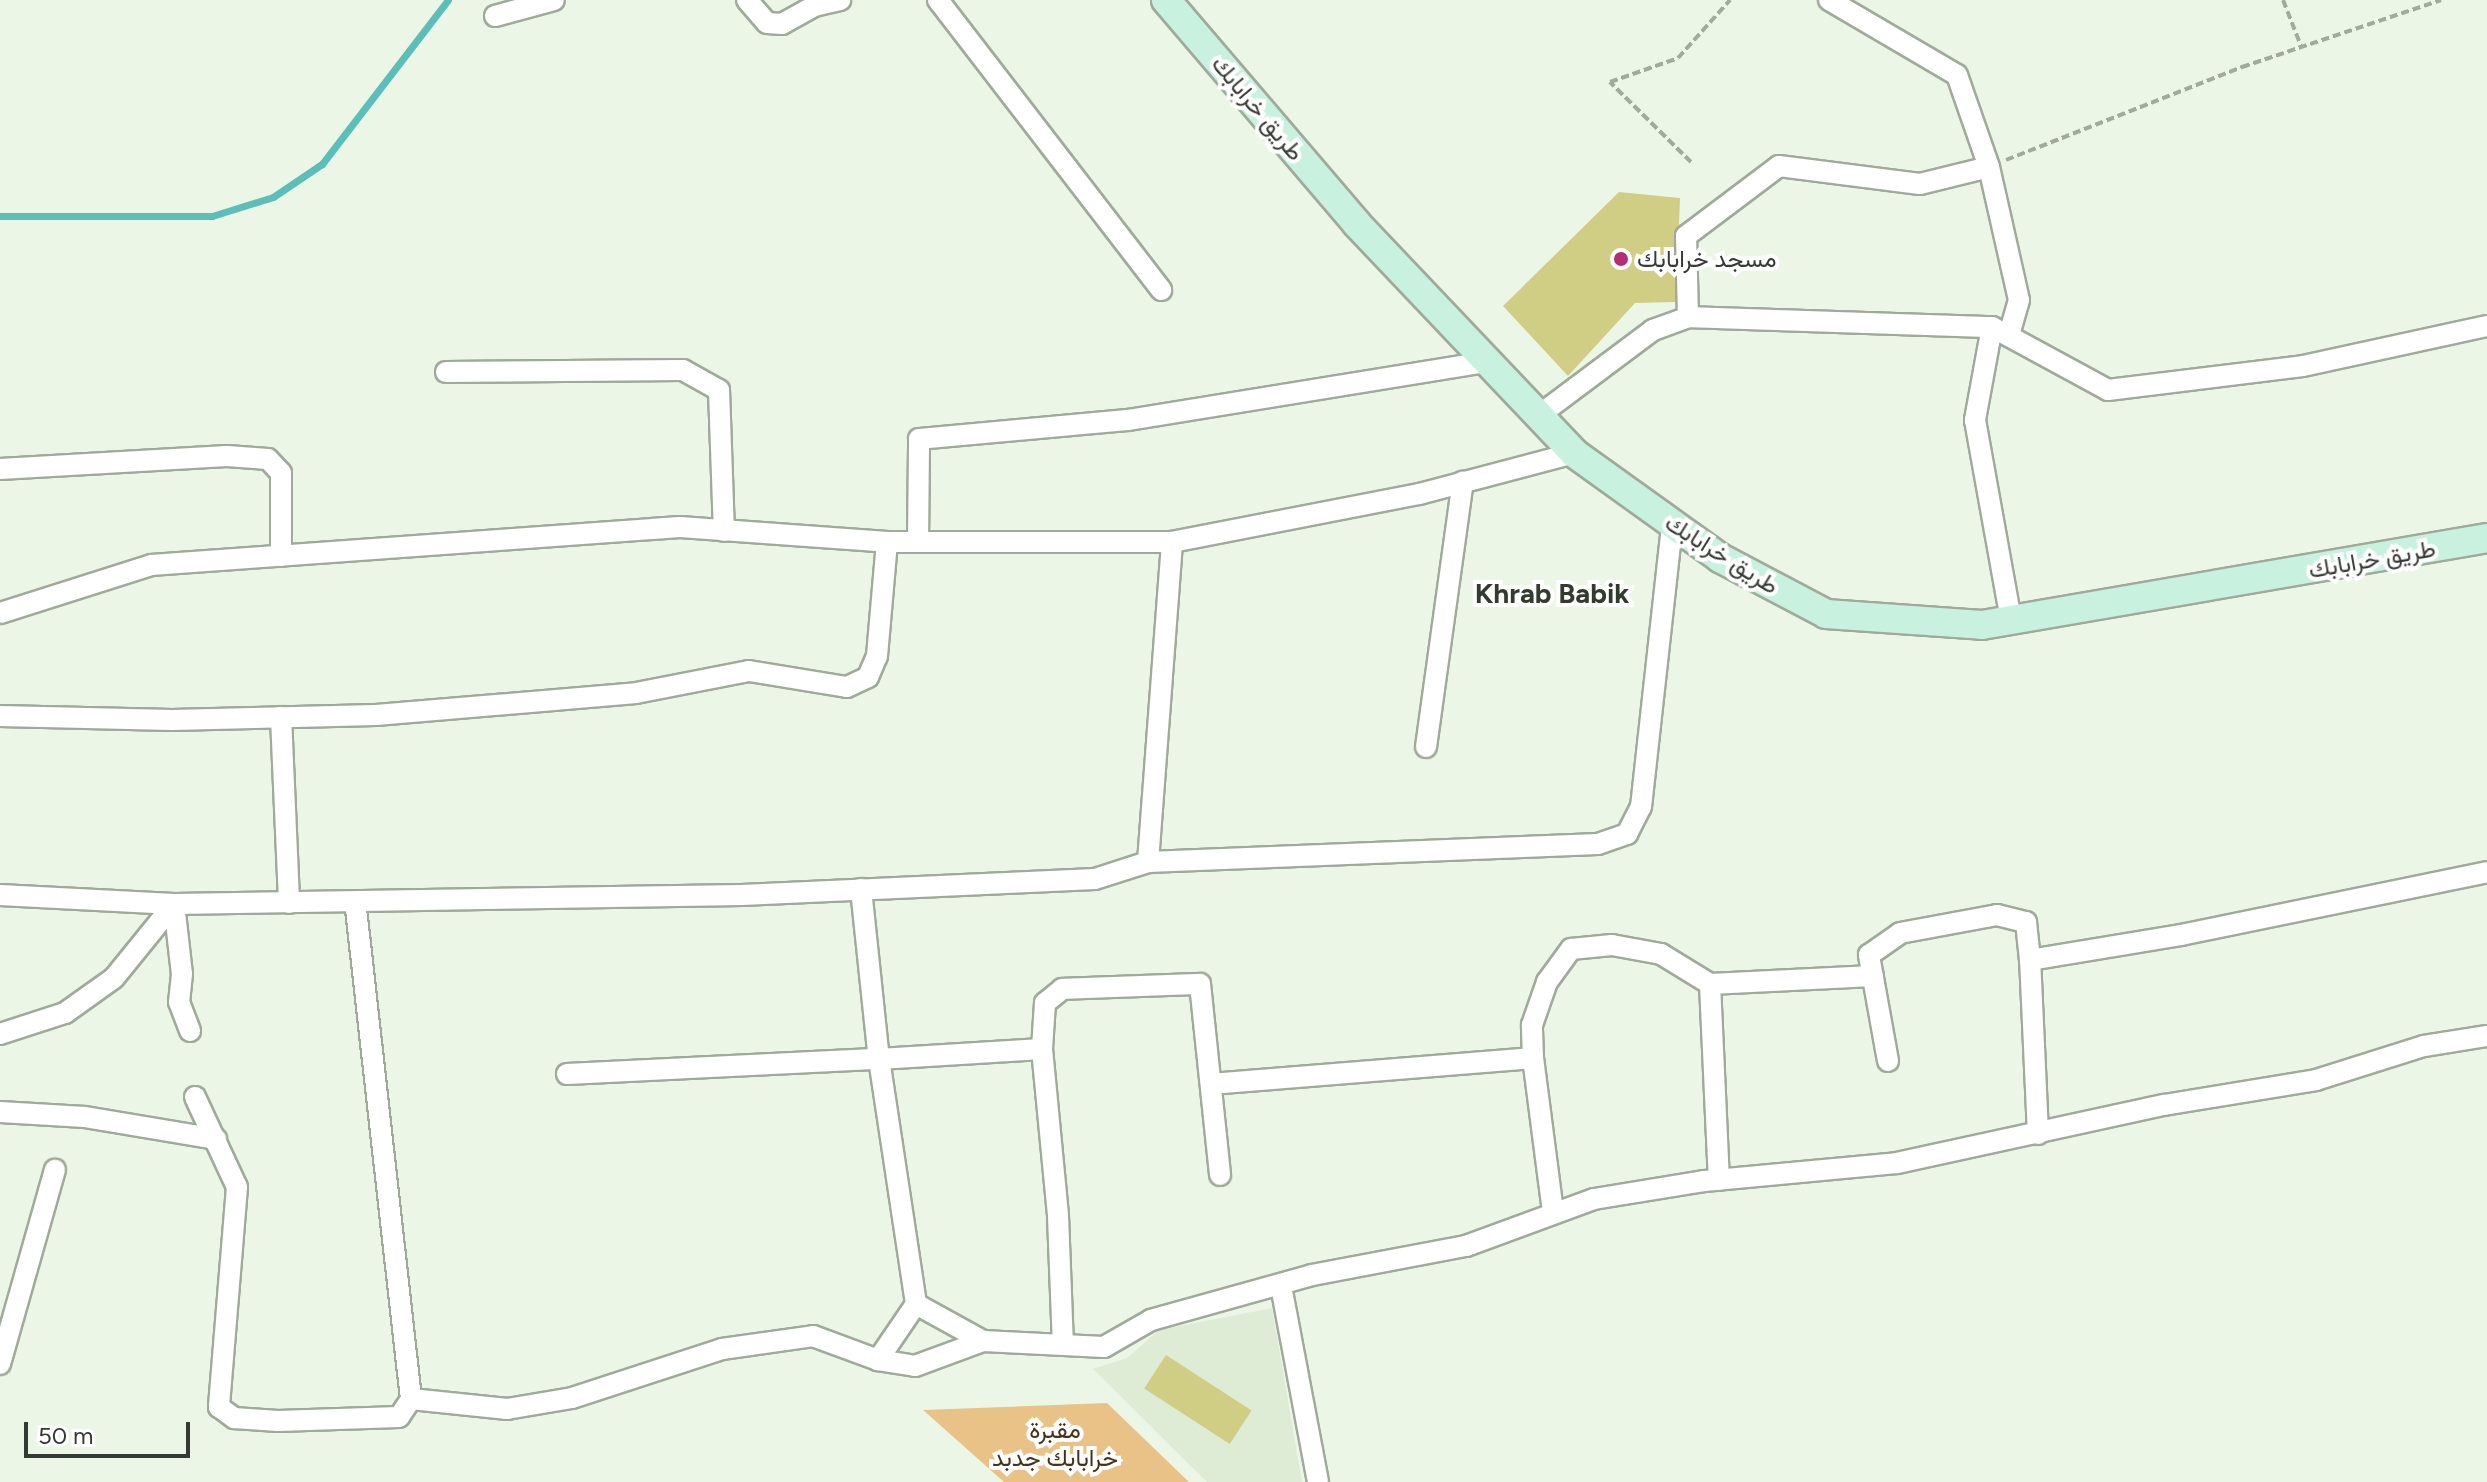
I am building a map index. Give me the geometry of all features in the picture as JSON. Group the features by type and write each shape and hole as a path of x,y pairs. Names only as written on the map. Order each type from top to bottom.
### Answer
{"main road":[{"name":"طريق خرابابك","path":"1166,0 1357,224 1574,453 1720,558 1826,614 1982,625 2487,538"}],"street":[{"path":"495,16 554,0"},
{"path":"747,0 767,23 782,24 814,6 840,0"},
{"path":"938,0 1161,290"},
{"path":"1829,0 1957,75 1989,167 2019,300 2001,331 1975,420 2011,621"},
{"path":"1688,317 1686,236 1779,166 1920,184 1989,167"},
{"path":"1538,416 1653,330 1688,317 2001,331 2108,390 2303,366 2487,326"},
{"path":"918,542 919,439 1128,420 1487,362"},
{"path":"446,372 683,370 719,390 724,531"},
{"path":"0,613 151,565 680,527 887,542 1172,542 1463,482 1574,453"},
{"path":"0,469 227,456 268,459 281,473 281,556"},
{"path":"1426,747 1463,482"},
{"path":"0,895 174,904 355,903 861,889 1095,879 1148,862 1598,844 1627,834 1641,807 1672,524"},
{"path":"0,716 376,715 636,693 749,671 847,687 868,677 877,656 887,542"},
{"path":"1148,862 1172,542"},
{"path":"281,717 289,903"},
{"path":"2030,960 2181,935 2487,872"},
{"path":"861,889 879,1059 916,1304 878,1360"},
{"path":"195,1097 237,1187 219,1407 234,1418 364,1421 399,1417 411,1399 355,903"},
{"path":"174,904 182,974 179,1002 190,1031"},
{"path":"0,1034 65,1013 114,978 174,904"},
{"path":"1888,1061 1869,955 1900,933 1997,915 2026,922 2038,1134"},
{"path":"1553,1211 1533,1058 1537,1011 1547,982 1571,949 1612,945 1661,954 1710,984 1873,976"},
{"path":"1063,1345 1058,1216 1042,1049 1045,1003 1062,989 1200,984 1220,1175"},
{"path":"1710,984 1719,1180"},
{"path":"411,1399 520,1407 572,1398 722,1349 813,1336 878,1360 915,1366 983,1341 1104,1347 1151,1320 1312,1275 1466,1246 1553,1211 1594,1199 1719,1180 1897,1163 2164,1105 2316,1080 2424,1046 2487,1036"},
{"path":"567,1074 1042,1049"},
{"path":"1211,1084 1533,1058"},
{"path":"0,1112 85,1117 216,1139"},
{"path":"0,1364 55,1170"},
{"path":"1281,1286 1318,1482"},
{"path":"916,1304 983,1341"}],"path":[{"path":"1691,162 1610,82 1678,58 1730,0"},
{"path":"2283,0 2301,47"},
{"path":"1989,167 2301,47 2441,0"}],"shaded area":[{"path":"1272,1308 1302,1482 1207,1482 1093,1369 1127,1358 1159,1330"}],"green space":[{"name":"مقبرة خرابابك جدبد","path":"1107,1403 1189,1482 1004,1482 923,1410"}],"building":[{"path":"1619,192 1680,198 1676,302 1635,303 1568,376 1503,306"},
{"path":"1166,1355 1252,1411 1230,1444 1144,1389"}],"waterway":[{"path":"0,216 212,216 273,197 322,164 448,0"}],"place":[{"name":"مسجد خرابابك","path":"1621,259"}],"district":[{"name":"Khrab Babik","path":"1552,593"}]}
